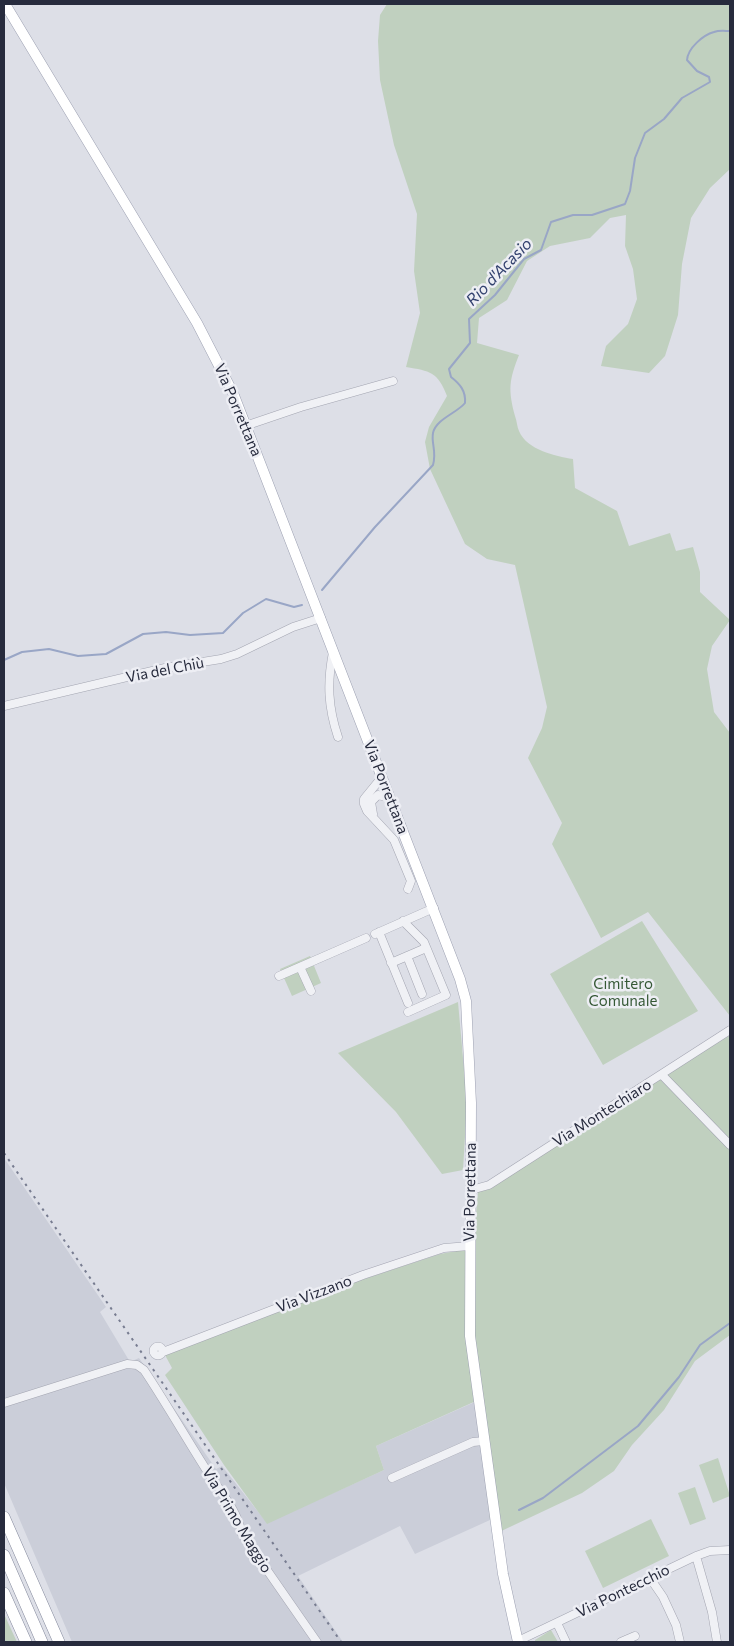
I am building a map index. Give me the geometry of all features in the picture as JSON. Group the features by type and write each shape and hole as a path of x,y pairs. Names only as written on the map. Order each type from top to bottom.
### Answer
{"highway":[{"path":"4,1517 59,1642"},
{"path":"4,1555 42,1642"},
{"path":"4,1593 26,1642"}],"main road":[{"name":"Via Porrettana","path":"5,4 207,342 233,393 382,778 385,794 434,908 466,1001 471,1102 470,1336 503,1574 518,1642"}],"street":[{"path":"246,426 301,407 392,381"},
{"name":"Via del Chiù","path":"4,706 166,668 221,659 237,654 293,627 321,618"},
{"path":"333,650 328,690 330,708 338,736"},
{"path":"382,778 364,799 368,811 394,840 411,881 408,889"},
{"path":"376,820 370,810 371,802 385,794"},
{"path":"403,921 424,942 446,995 409,1008 392,963 377,933 403,921 434,908"},
{"path":"279,976 366,938"},
{"path":"392,963 426,948"},
{"path":"407,956 422,994"},
{"path":"300,967 311,991"},
{"name":"Via Montechiaro","path":"471,1190 489,1185 730,1030"},
{"path":"662,1074 730,1146"},
{"name":"Via Vizzano","path":"165,1350 363,1275 444,1248 469,1246"},
{"name":"Via Primo Maggio","path":"4,1403 127,1364 137,1365 144,1370 235,1512 242,1534 317,1642"},
{"path":"392,1478 473,1442 484,1441"},
{"name":"Via Pontecchio","path":"518,1642 696,1556 710,1551 730,1550"},
{"path":"696,1556 712,1612 717,1642"},
{"path":"650,1578 669,1611 680,1642"},
{"path":"557,1623 566,1642"},
{"path":"621,1642 635,1636"}],"shaded area":[{"path":"4,1158 106,1307 100,1312 130,1362 139,1358 216,1469 222,1466 267,1523 384,1470 376,1446 477,1401 490,1520 415,1554 400,1526 298,1576 343,1642 72,1642 4,1483"}],"green space":[{"path":"387,4 730,4 730,169 710,188 691,218 682,264 678,315 665,356 649,373 601,366 606,346 628,324 637,299 633,269 625,246 626,215 610,218 590,238 550,246 527,261 507,300 479,318 477,343 519,355 511,378 511,392 518,428 523,438 542,451 573,459 575,488 617,511 629,546 670,533 676,551 693,547 700,572 700,592 730,620 712,646 707,669 714,712 730,733 730,1016 648,912 601,938 552,844 562,823 528,758 542,728 547,707 515,565 487,559 465,544 430,469 425,442 429,427 447,396 440,382 432,374 406,367 420,313 414,271 417,214 394,145 380,80 378,41 380,15"},
{"name":"Cimitero Comunale","path":"642,921 698,1011 603,1065 550,974"},
{"path":"310,956 321,983 292,996 280,969"},
{"path":"458,1002 467,1103 463,1170 442,1174 396,1112 338,1053"},
{"path":"730,1035 730,1335 695,1361 664,1410 632,1445 614,1471 582,1493 495,1534 490,1520 476,1401 376,1446 384,1470 267,1524 224,1465 165,1375 172,1368 165,1355 339,1287 440,1254 473,1248 478,1192"},
{"path":"718,1458 730,1496 713,1503 699,1465"},
{"path":"695,1487 706,1519 690,1525 678,1493"},
{"path":"651,1519 669,1556 603,1588 585,1551"},
{"path":"4,1614 17,1642 4,1642"},
{"path":"551,1630 558,1642 535,1642 535,1640"}],"waterway":[{"name":"Rio d'Acasio","path":"322,590 375,527 433,465 433,433 435,428 442,420 465,403 463,391 460,385 451,377 449,369 470,343 469,319 495,295 524,259 541,250 551,222 573,215 592,215 625,204 630,191 635,158 645,133 664,119 682,98 710,82 709,77 697,71 687,60 690,51 701,39 710,34 718,31 730,31"},
{"name":"Rio d'Acasio","path":"4,660 22,652 49,649 78,656 106,654 143,634 166,632 190,635 223,633 243,613 266,599 294,607 302,605"},
{"path":"519,1510 543,1498 638,1426 679,1377 700,1345 730,1323"}],"railway":[{"path":"4,1153 341,1642"}]}
